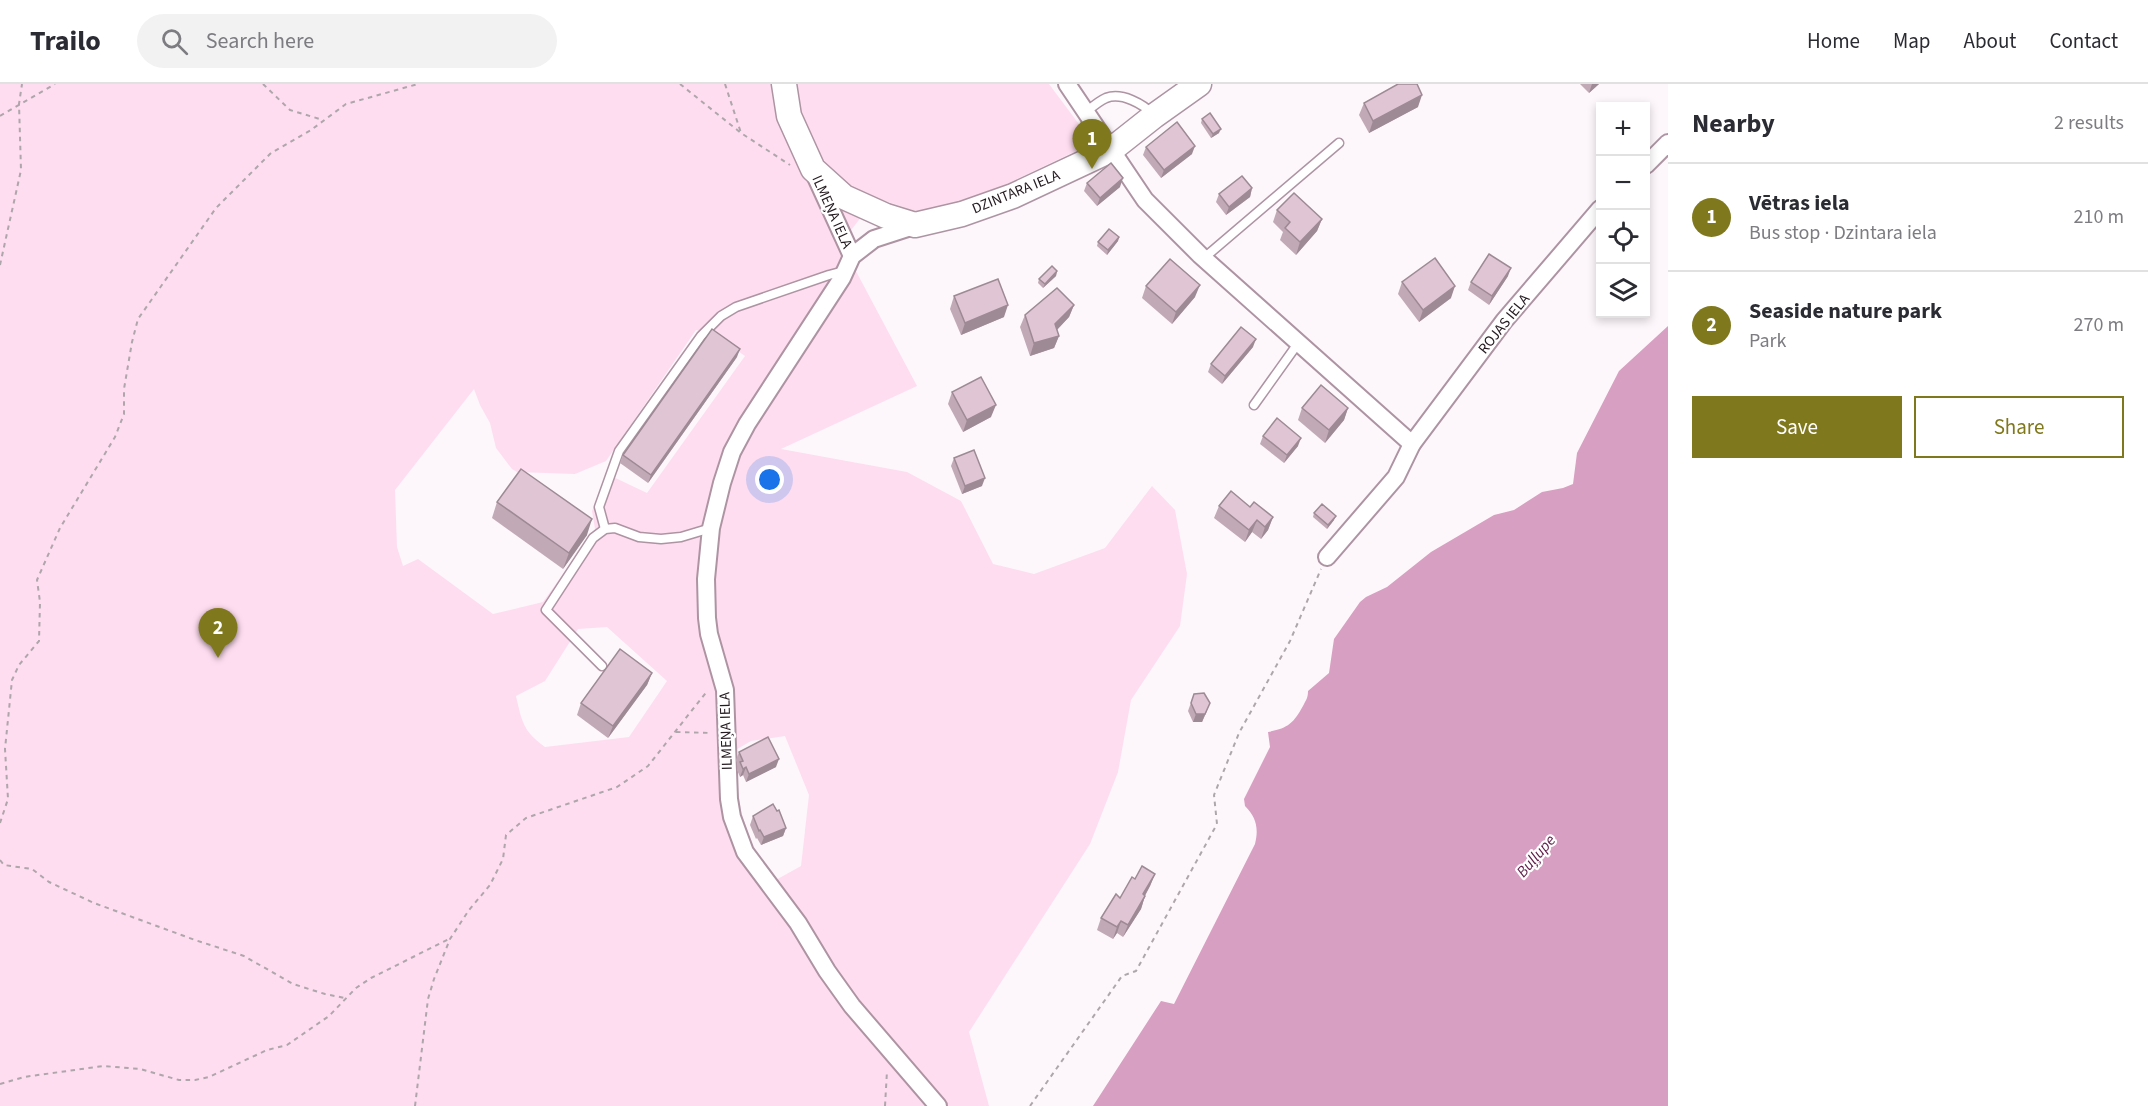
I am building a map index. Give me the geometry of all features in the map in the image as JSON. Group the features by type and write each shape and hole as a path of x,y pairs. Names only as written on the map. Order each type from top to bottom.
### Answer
{"street":[{"name":"ILMEŅA IELA","path":"784,84 789,116 813,169 848,263"},
{"path":"1067,84 1145,200 1204,258 1412,444"},
{"name":"DZINTARA IELA","path":"915,225 962,214 1013,196 1111,150 1199,84"},
{"path":"1650,161 1668,143"},
{"name":"ILMEŅA IELA","path":"813,169 844,197 886,216 915,225"},
{"name":"ROJAS IELA","path":"1327,556 1396,477 1412,444 1504,321 1598,210"},
{"name":"ILMEŅA IELA","path":"915,225 874,239 848,263 747,424 732,452 711,528 706,579 707,618 725,690 729,799 732,818 745,852 798,923 852,1006 938,1106"}],"lane":[{"path":"1086,112 1107,98 1125,98 1145,106 1154,116"},
{"path":"1204,258 1339,143"},
{"path":"605,529 599,507 619,451 700,336 721,316 736,307 828,275 848,263"},
{"path":"1254,405 1299,342"},
{"path":"602,666 546,610 593,538 605,529 615,528 639,537 661,539 681,537 711,528"}],"path":[{"path":"0,265 21,170 19,104 22,84"},
{"path":"0,116 55,84"},
{"path":"263,84 290,110 324,120"},
{"path":"0,822 8,799 5,749 12,680 19,665 39,641 40,602 37,580 60,528 115,437 124,414 124,389 138,319 216,208 271,153 304,134 346,104 417,84"},
{"path":"680,84 741,133 799,170 813,169"},
{"path":"725,84 741,133"},
{"path":"1030,1106 1122,976 1136,970 1217,824 1214,795 1239,733 1290,641 1327,556"},
{"path":"415,1106 428,999 450,939 469,910 490,885 502,859 506,835 526,818 617,786 648,766 721,674"},
{"path":"676,732 727,733"},
{"path":"0,860 4,865 32,869 49,882 94,903 244,956 293,984 347,998"},
{"path":"0,1084 34,1076 103,1066 140,1069 179,1080 209,1077 267,1050 287,1045 329,1016 356,988 371,978 450,939"},
{"path":"885,1106 886,1047"}],"shaded area":[{"path":"0,84 1049,84 1093,143 956,208 921,213 876,198 841,243 917,386 781,449 907,472 961,501 993,564 1034,574 1105,548 1152,486 1175,510 1187,574 1180,626 1131,700 1118,772 1090,844 969,1032 989,1106 0,1106","holes":["696,330 715,335 745,356 647,493 607,474 592,511 595,529 543,602 493,614 418,559 403,566 397,547 395,490 474,389 490,423 496,448 512,469 517,472 575,474 606,461","607,627 667,681 629,737 545,747 532,736 524,725 516,696 545,681 578,629","785,736 809,795 801,866 774,881 753,847 741,812 732,752 751,741"]}],"water":[{"name":"Buļļupe","path":"1668,326 1668,1106 1093,1106 1161,1001 1174,1004 1255,844 1256,823 1245,806 1244,799 1270,747 1268,732 1285,727 1293,721 1306,700 1308,691 1329,673 1334,639 1360,602 1387,587 1431,552 1494,515 1514,510 1542,492 1573,484 1577,453 1619,371"}],"building":[{"path":"1398,84 1417,84 1422,95 1373,121 1364,103"},
{"path":"1210,113 1221,129 1213,134 1202,119"},
{"path":"1177,122 1195,146 1164,170 1146,147"},
{"path":"1111,163 1123,178 1100,198 1087,183"},
{"path":"1242,176 1252,188 1229,207 1219,194"},
{"path":"1294,193 1322,219 1300,242 1285,228 1290,222 1277,210"},
{"path":"1109,229 1119,237 1108,250 1098,242"},
{"path":"1489,254 1511,268 1492,296 1471,282"},
{"path":"1435,258 1455,286 1423,310 1402,282"},
{"path":"1170,259 1200,285 1176,312 1146,286"},
{"path":"1052,266 1057,271 1045,284 1039,279"},
{"path":"998,279 1008,305 965,323 954,296"},
{"path":"1057,288 1074,305 1055,324 1059,336 1034,343 1025,315"},
{"path":"1241,327 1256,339 1225,376 1211,364"},
{"path":"712,329 740,349 651,475 623,455"},
{"path":"981,377 996,405 967,420 952,392"},
{"path":"1321,385 1348,408 1329,430 1302,408"},
{"path":"1277,418 1301,438 1287,455 1263,436"},
{"path":"974,450 985,478 965,486 954,458"},
{"path":"521,469 592,519 569,553 497,502"},
{"path":"1231,491 1250,507 1254,502 1273,517 1265,527 1257,520 1249,530 1219,506"},
{"path":"1322,504 1336,516 1328,525 1314,513"},
{"path":"620,649 652,673 613,726 581,703"},
{"path":"1204,693 1210,703 1205,714 1196,714 1191,703 1194,694"},
{"path":"768,737 779,759 749,774 746,767 743,769 740,762 743,761 739,752"},
{"path":"773,804 777,811 779,810 786,828 764,837 753,816"},
{"path":"1142,866 1155,874 1128,925 1121,921 1117,927 1101,918 1116,894 1120,898 1132,877 1135,879"}],"place":[{"name":"Vētras iela","path":"1092,169"},
{"name":"Seaside nature park","path":"218,658"}]}
